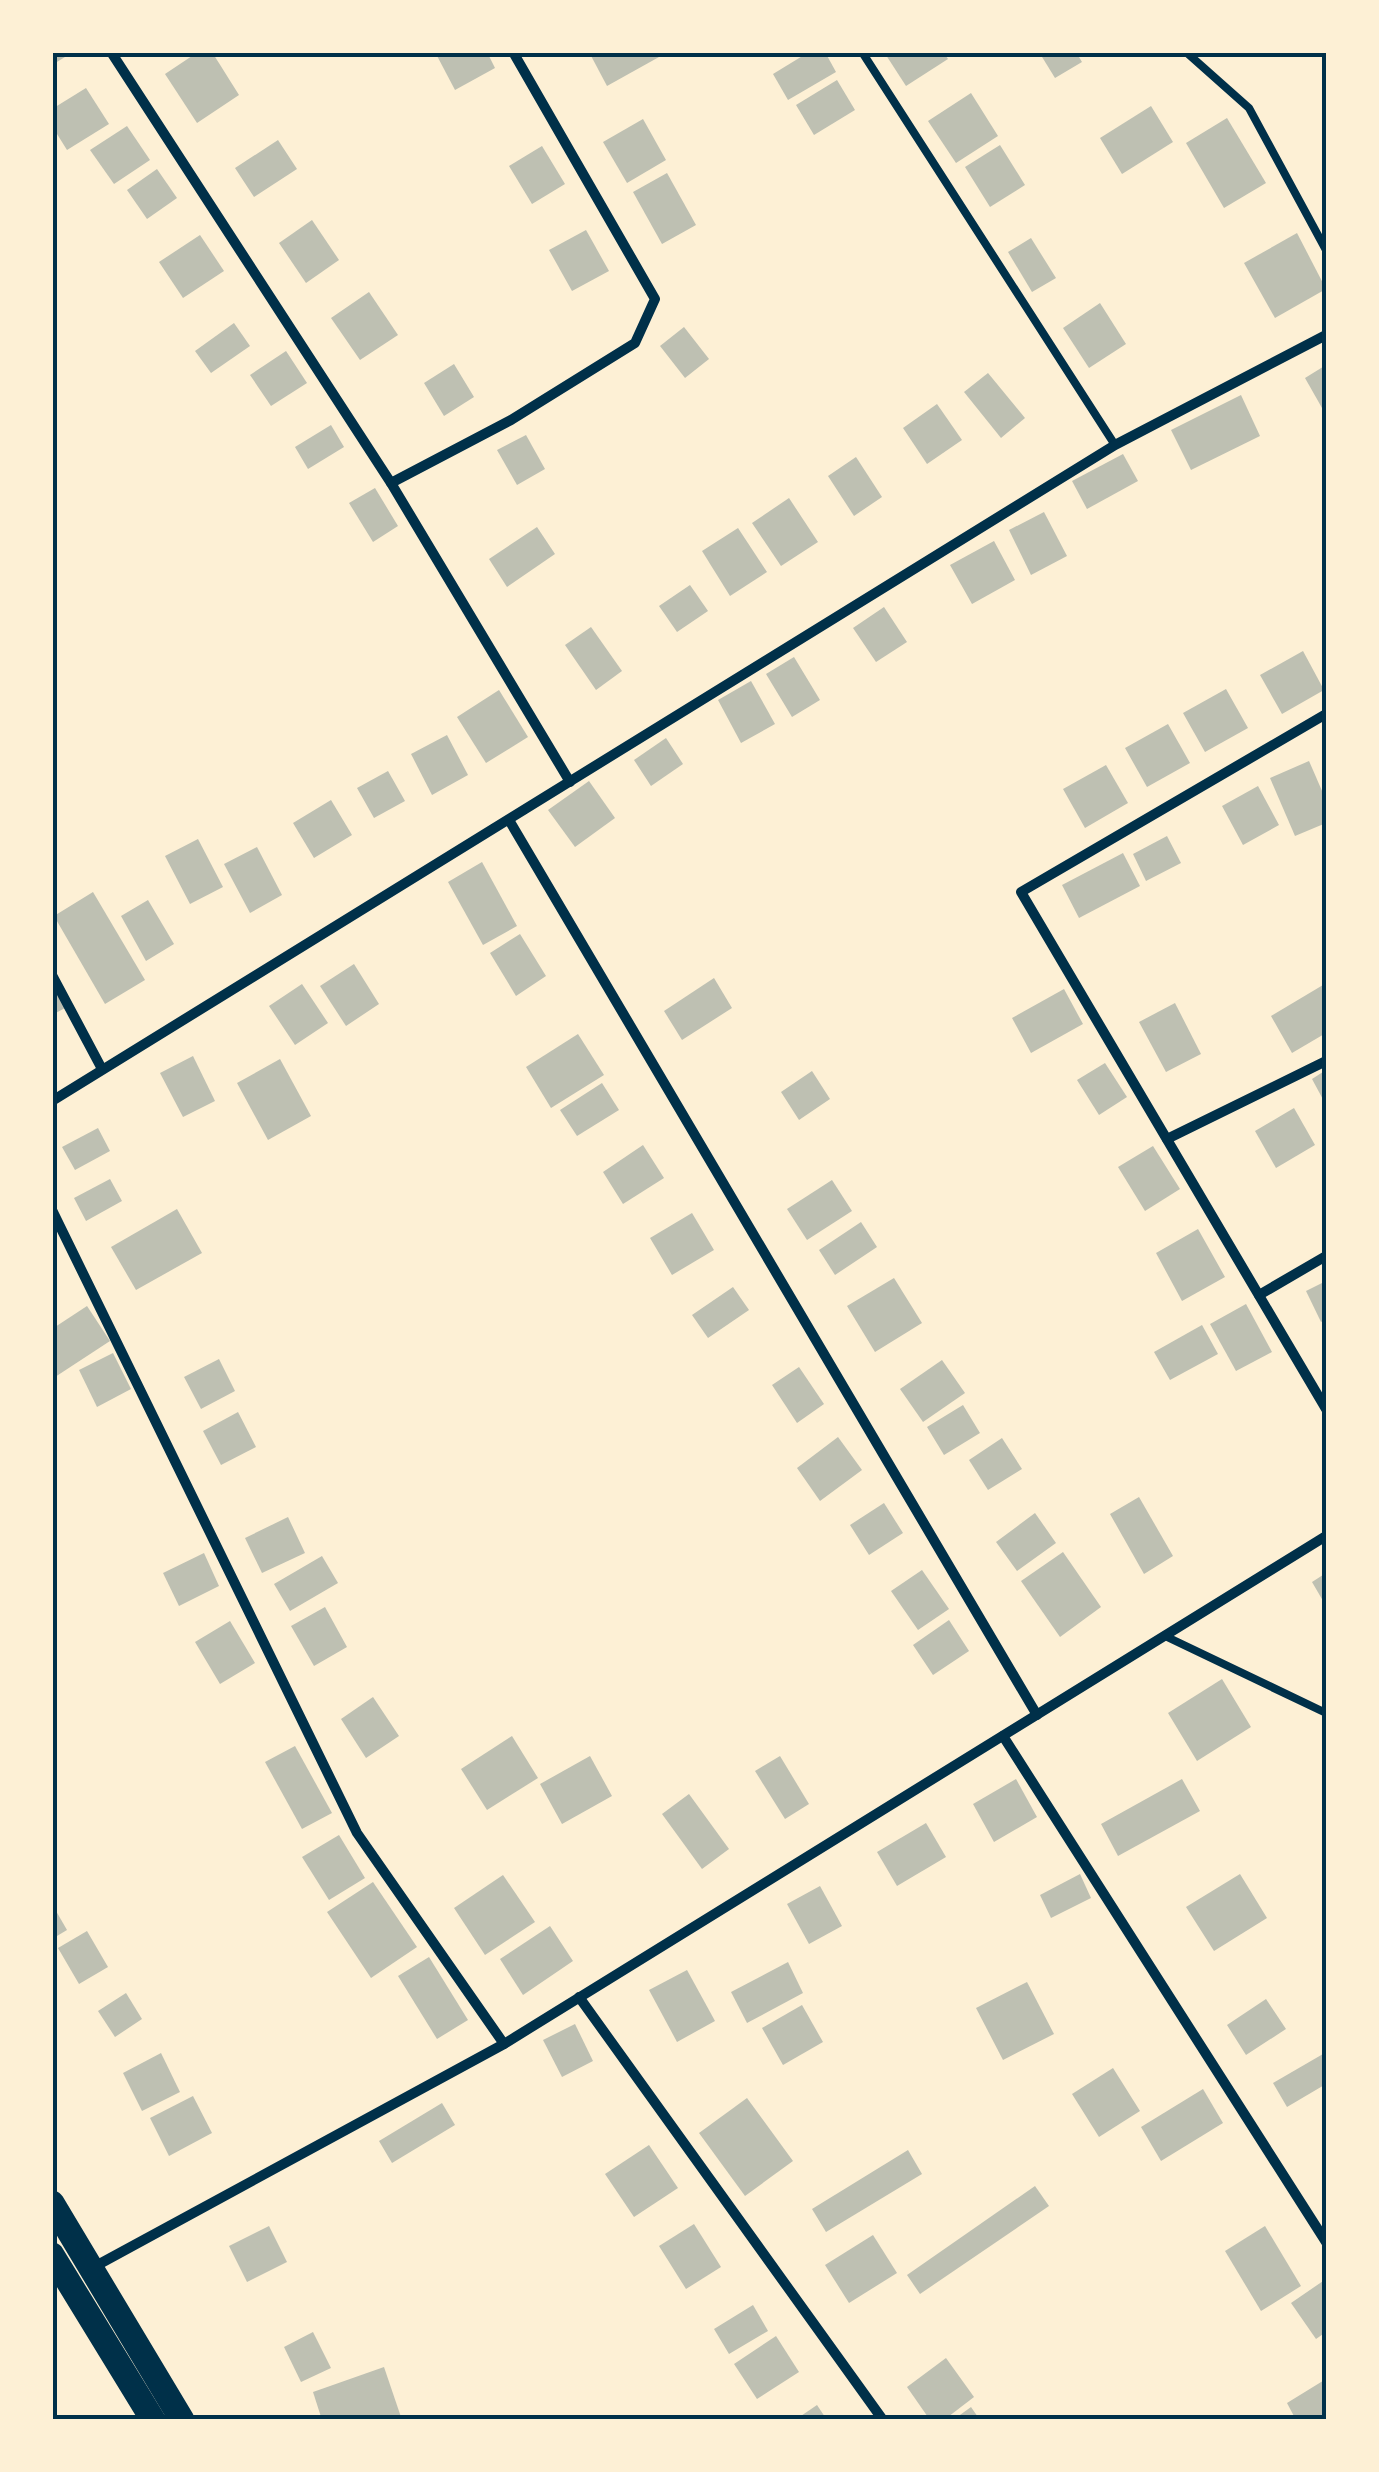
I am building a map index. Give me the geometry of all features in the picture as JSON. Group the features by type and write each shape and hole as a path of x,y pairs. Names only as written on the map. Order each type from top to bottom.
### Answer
{"main road":[{"path":"52,2203 182,2420"},
{"path":"52,2255 153,2420"}],"street":[{"path":"111,52 390,483 570,782"},
{"path":"390,483 510,420 635,342 655,299 514,52"},
{"path":"52,1101 1115,445 1326,335"},
{"path":"1326,714 1020,892 1326,1409"},
{"path":"510,820 1037,1714"},
{"path":"52,975 102,1069"},
{"path":"1167,1139 1326,1061"},
{"path":"52,1210 357,1833 504,2044"},
{"path":"1259,1295 1326,1256"},
{"path":"68,2278 504,2044 1326,1536"},
{"path":"1003,1736 1326,2242"},
{"path":"579,1998 883,2420"}],"lane":[{"path":"862,52 1115,445"},
{"path":"1186,52 1248,108 1326,250"},
{"path":"1165,1636 1326,1713"}],"building":[{"path":"52,52 62,52 65,57 52,65"},
{"path":"198,52 212,52 239,95 197,123 165,74"},
{"path":"435,52 487,52 495,68 455,90"},
{"path":"589,52 668,52 607,86"},
{"path":"809,52 825,52 836,72 788,100 773,74"},
{"path":"884,52 943,52 948,59 906,86"},
{"path":"1039,52 1076,52 1082,62 1055,78"},
{"path":"837,80 855,110 814,135 796,105"},
{"path":"86,88 109,124 67,150 52,126 52,109"},
{"path":"971,93 998,136 956,163 928,121"},
{"path":"1151,106 1173,142 1122,174 1100,138"},
{"path":"1227,118 1266,183 1224,208 1186,143"},
{"path":"643,119 666,160 627,183 603,142"},
{"path":"127,126 150,160 114,184 90,150"},
{"path":"278,140 297,169 254,197 235,168"},
{"path":"1000,145 1025,185 990,207 965,167"},
{"path":"542,146 565,184 532,204 509,166"},
{"path":"157,169 177,198 147,219 127,190"},
{"path":"667,173 696,225 662,244 633,192"},
{"path":"312,220 339,260 306,283 279,243"},
{"path":"586,230 609,271 572,291 549,250"},
{"path":"1297,233 1326,289 1275,318 1244,263"},
{"path":"200,235 224,271 183,298 159,262"},
{"path":"1031,238 1056,278 1032,292 1008,252"},
{"path":"369,292 398,335 360,360 331,318"},
{"path":"1100,303 1126,344 1089,368 1063,328"},
{"path":"234,323 250,346 211,373 195,351"},
{"path":"684,327 709,359 685,378 660,346"},
{"path":"286,351 307,383 271,406 250,375"},
{"path":"454,364 474,397 444,416 424,383"},
{"path":"1326,365 1326,415 1305,378"},
{"path":"988,373 1025,418 1001,438 964,392"},
{"path":"1241,395 1260,436 1191,470 1171,430"},
{"path":"937,404 962,440 927,464 903,428"},
{"path":"331,425 344,447 308,469 295,447"},
{"path":"526,435 545,469 517,485 497,450"},
{"path":"1123,454 1138,481 1087,509 1072,481"},
{"path":"856,457 882,497 854,516 828,476"},
{"path":"375,488 398,526 373,542 349,503"},
{"path":"789,498 818,542 781,566 752,523"},
{"path":"1044,512 1067,556 1031,575 1009,530"},
{"path":"537,527 555,554 507,587 489,559"},
{"path":"738,528 767,572 730,596 702,551"},
{"path":"994,541 1015,580 972,604 950,565"},
{"path":"690,585 708,611 677,632 659,606"},
{"path":"884,607 907,642 876,662 853,628"},
{"path":"591,627 622,671 596,690 565,645"},
{"path":"1303,651 1324,690 1282,714 1260,675"},
{"path":"794,657 820,700 792,717 766,674"},
{"path":"751,681 775,724 741,743 718,700"},
{"path":"1226,689 1248,728 1205,752 1183,713"},
{"path":"499,690 528,737 486,763 457,717"},
{"path":"1168,724 1190,763 1147,787 1125,748"},
{"path":"447,735 468,775 432,795 411,754"},
{"path":"666,738 683,764 651,786 634,760"},
{"path":"1309,761 1326,800 1326,823 1295,836 1270,778"},
{"path":"1106,765 1128,803 1085,828 1063,789"},
{"path":"388,771 405,801 374,818 357,788"},
{"path":"589,781 615,818 575,847 548,810"},
{"path":"1258,786 1279,825 1243,845 1222,806"},
{"path":"331,800 352,835 314,858 293,823"},
{"path":"1167,836 1181,863 1146,881 1133,854"},
{"path":"198,839 223,887 190,904 165,856"},
{"path":"257,847 282,895 250,913 224,864"},
{"path":"1123,853 1140,886 1079,918 1062,885"},
{"path":"482,862 517,926 483,945 448,882"},
{"path":"93,892 145,980 105,1004 54,916"},
{"path":"148,900 174,944 146,961 121,916"},
{"path":"520,934 546,976 516,996 490,953"},
{"path":"354,964 379,1004 346,1026 320,986"},
{"path":"714,978 732,1008 682,1040 664,1011"},
{"path":"52,984 65,1008 52,1015"},
{"path":"302,984 328,1023 295,1045 269,1006"},
{"path":"1323,985 1326,1033 1292,1053 1271,1016"},
{"path":"1064,989 1083,1024 1031,1053 1012,1018"},
{"path":"1175,1003 1201,1054 1166,1072 1139,1022"},
{"path":"578,1034 604,1075 551,1108 526,1067"},
{"path":"193,1056 215,1101 183,1117 160,1073"},
{"path":"280,1059 311,1116 268,1140 237,1083"},
{"path":"1105,1063 1127,1097 1099,1115 1077,1080"},
{"path":"1326,1070 1326,1105 1312,1079"},
{"path":"812,1071 830,1099 799,1120 781,1092"},
{"path":"602,1083 619,1110 577,1136 560,1110"},
{"path":"1294,1108 1315,1145 1276,1168 1255,1131"},
{"path":"98,1128 110,1151 75,1170 62,1147"},
{"path":"643,1145 664,1178 623,1204 603,1172"},
{"path":"1153,1146 1180,1189 1145,1211 1118,1167"},
{"path":"110,1179 122,1201 86,1221 74,1198"},
{"path":"832,1180 852,1211 807,1240 787,1209"},
{"path":"177,1209 202,1253 136,1290 111,1247"},
{"path":"692,1213 714,1250 672,1275 650,1238"},
{"path":"861,1222 877,1247 835,1275 819,1250"},
{"path":"1198,1229 1225,1277 1182,1301 1156,1253"},
{"path":"894,1278 922,1323 875,1352 847,1306"},
{"path":"1326,1281 1326,1319 1321,1322 1306,1291"},
{"path":"733,1287 749,1310 708,1338 692,1315"},
{"path":"1246,1304 1272,1352 1236,1371 1210,1324"},
{"path":"87,1306 110,1341 52,1379 52,1329"},
{"path":"1202,1325 1218,1354 1170,1380 1154,1352"},
{"path":"113,1353 131,1389 97,1407 79,1370"},
{"path":"219,1359 235,1391 201,1409 184,1377"},
{"path":"942,1360 965,1393 923,1422 900,1389"},
{"path":"799,1367 824,1404 797,1423 772,1385"},
{"path":"963,1405 980,1433 944,1455 927,1427"},
{"path":"238,1412 256,1447 221,1465 203,1431"},
{"path":"838,1437 862,1470 820,1501 797,1468"},
{"path":"1002,1438 1022,1469 988,1490 969,1460"},
{"path":"1139,1497 1173,1556 1144,1574 1110,1514"},
{"path":"884,1503 903,1533 869,1555 850,1525"},
{"path":"1035,1513 1056,1543 1017,1571 996,1542"},
{"path":"288,1517 305,1553 262,1573 245,1538"},
{"path":"1063,1552 1101,1607 1060,1637 1021,1581"},
{"path":"204,1553 219,1586 179,1606 163,1573"},
{"path":"322,1556 338,1583 290,1611 274,1584"},
{"path":"922,1570 949,1609 918,1630 891,1591"},
{"path":"1326,1573 1326,1606 1312,1582"},
{"path":"325,1607 347,1647 314,1666 291,1626"},
{"path":"949,1620 969,1651 933,1675 913,1645"},
{"path":"230,1621 255,1663 220,1684 195,1642"},
{"path":"1222,1679 1251,1727 1197,1761 1168,1713"},
{"path":"373,1697 399,1736 366,1758 341,1719"},
{"path":"512,1736 538,1778 487,1810 461,1769"},
{"path":"295,1746 332,1813 302,1829 265,1762"},
{"path":"590,1756 612,1796 562,1824 540,1784"},
{"path":"780,1756 809,1804 785,1819 755,1771"},
{"path":"1016,1779 1037,1817 994,1842 973,1804"},
{"path":"1182,1779 1200,1811 1118,1856 1101,1824"},
{"path":"689,1794 729,1849 702,1869 662,1814"},
{"path":"926,1823 946,1857 897,1886 877,1852"},
{"path":"339,1835 365,1878 329,1900 302,1857"},
{"path":"1080,1874 1091,1898 1051,1918 1040,1895"},
{"path":"1240,1874 1267,1918 1214,1951 1186,1907"},
{"path":"503,1875 535,1922 485,1955 454,1908"},
{"path":"373,1882 417,1947 371,1978 327,1912"},
{"path":"820,1886 842,1926 809,1944 787,1904"},
{"path":"52,1904 67,1930 52,1939"},
{"path":"550,1926 573,1961 523,1995 500,1959"},
{"path":"87,1931 108,1967 79,1984 58,1948"},
{"path":"429,1957 468,2020 437,2039 398,1976"},
{"path":"788,1962 803,1993 747,2023 731,1992"},
{"path":"687,1970 715,2021 677,2042 649,1990"},
{"path":"1027,1982 1054,2034 1003,2060 976,2008"},
{"path":"126,1993 142,2019 115,2037 98,2011"},
{"path":"1266,1999 1286,2029 1246,2055 1227,2025"},
{"path":"802,2005 823,2042 783,2065 762,2028"},
{"path":"575,2024 593,2061 562,2077 543,2040"},
{"path":"161,2053 180,2092 142,2111 123,2073"},
{"path":"1323,2054 1326,2084 1287,2107 1273,2083"},
{"path":"1113,2068 1140,2111 1099,2137 1072,2094"},
{"path":"1203,2089 1223,2123 1161,2161 1141,2127"},
{"path":"193,2096 212,2133 169,2156 150,2118"},
{"path":"747,2098 793,2161 745,2196 699,2133"},
{"path":"442,2103 455,2125 392,2163 379,2141"},
{"path":"649,2145 678,2188 634,2217 605,2174"},
{"path":"908,2150 922,2174 826,2232 812,2209"},
{"path":"1035,2186 1049,2206 920,2294 907,2275"},
{"path":"694,2224 721,2267 686,2289 659,2246"},
{"path":"269,2226 287,2262 247,2282 229,2246"},
{"path":"1265,2226 1301,2286 1261,2311 1225,2251"},
{"path":"873,2235 897,2273 849,2303 825,2265"},
{"path":"1326,2279 1326,2332 1316,2339 1291,2303"},
{"path":"753,2305 768,2331 729,2354 714,2329"},
{"path":"313,2332 331,2368 301,2382 284,2347"},
{"path":"776,2336 799,2372 757,2399 734,2364"},
{"path":"946,2358 974,2397 944,2420 930,2420 907,2387"},
{"path":"384,2367 402,2420 322,2420 313,2392"},
{"path":"1326,2379 1326,2420 1296,2420 1287,2403"},
{"path":"817,2405 827,2420 795,2420"},
{"path":"971,2407 980,2420 953,2420"}]}
